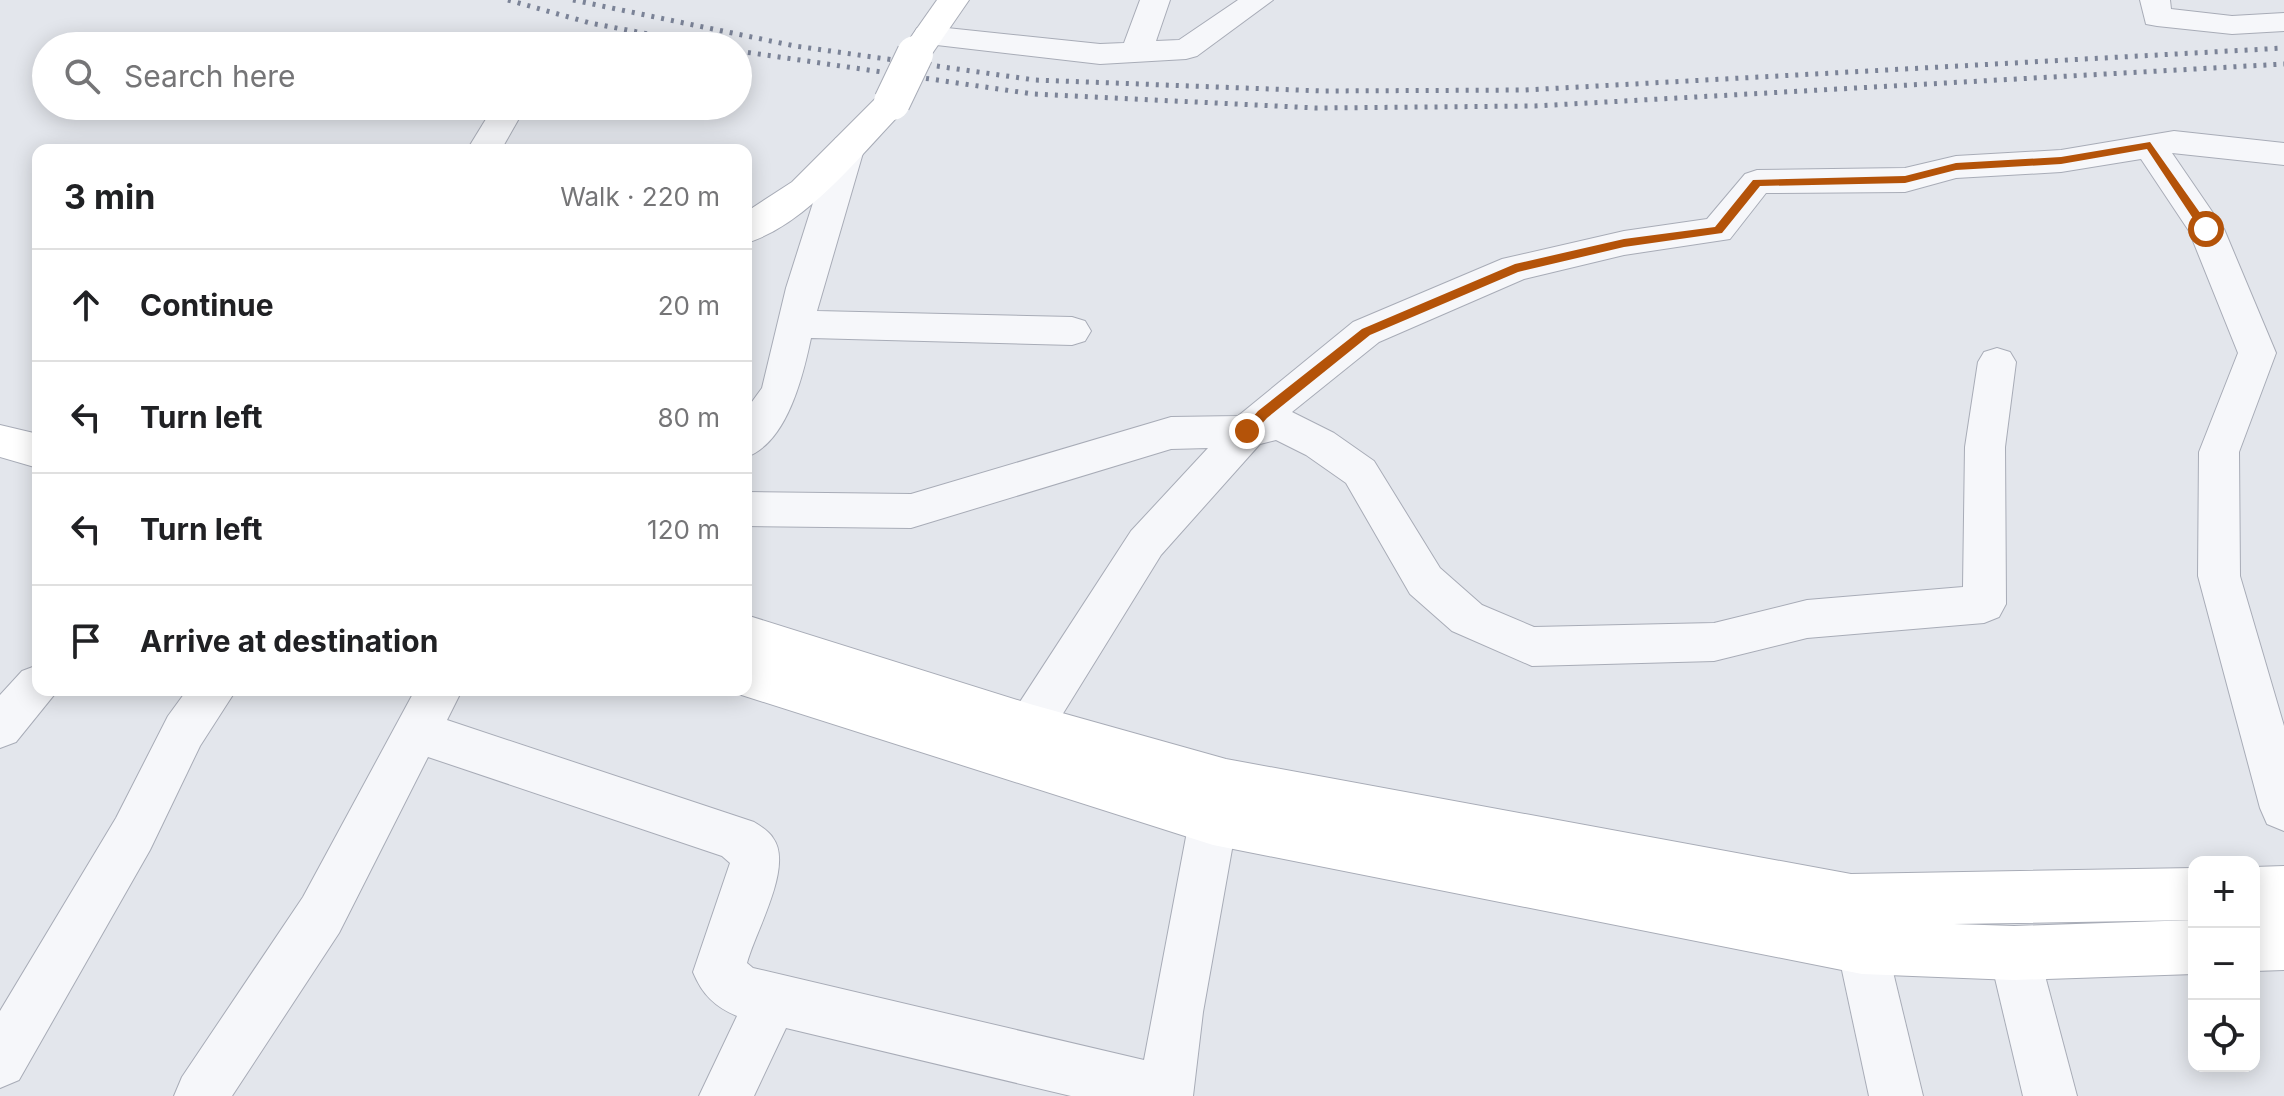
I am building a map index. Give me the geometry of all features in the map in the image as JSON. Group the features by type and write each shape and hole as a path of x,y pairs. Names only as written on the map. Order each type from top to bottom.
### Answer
{"street":[{"path":"752,226 805,191 892,102 922,44 953,0"},
{"path":"1137,51 1155,0"},
{"path":"922,44 1100,54 1186,49 1258,0"},
{"path":"2155,0 2157,17 2232,25 2284,22"},
{"path":"2276,0 2284,11"},
{"path":"488,144 502,120"},
{"path":"1030,726 1146,543 1263,414 1366,332 1515,268 1624,243 1718,230 1757,182 1905,180 1956,167 2061,161 2174,142 2284,154"},
{"path":"752,432 780,392 796,324 848,146"},
{"path":"2150,146 2206,229 2257,353 2219,452 2219,576 2284,808"},
{"path":"796,324 1072,331"},
{"path":"752,509 911,511 1171,433 1247,431 1280,424 1320,444 1360,472 1425,581 1467,618 1532,647 1714,642 1807,619 1984,604 1987,537 1985,447 1997,362"},
{"path":"0,414 28,440"},
{"path":"752,637 1030,726 1219,802"},
{"path":"752,678 1219,802 2014,953 2188,947"},
{"path":"0,727 32,692"},
{"path":"0,1061 133,834 184,731 209,696"},
{"path":"201,1096 321,915 436,696"},
{"path":"417,732 737,838 756,854 754,879 726,940 719,972 740,991 1146,1087 1153,1096"},
{"path":"1166,1096 1177,1012 1219,802"},
{"path":"2260,893 2284,892"},
{"path":"1857,923 1999,900 2188,894"},
{"path":"1999,900 2050,1096"},
{"path":"1857,923 1896,1096"},
{"path":"2260,944 2284,943"},
{"path":"726,1096 773,998"}],"railway":[{"path":"508,0 590,23 638,32"},
{"path":"573,0 727,32"},
{"path":"752,37 1035,80 1322,91 1525,90 2284,48"},
{"path":"752,53 1033,94 1317,108 1535,106 2284,64"}],"route":[{"path":"1247,431 1263,414 1366,332 1515,268 1624,243 1718,230 1757,182 1905,180 1956,167 2061,161 2150,146 2206,229"}]}
